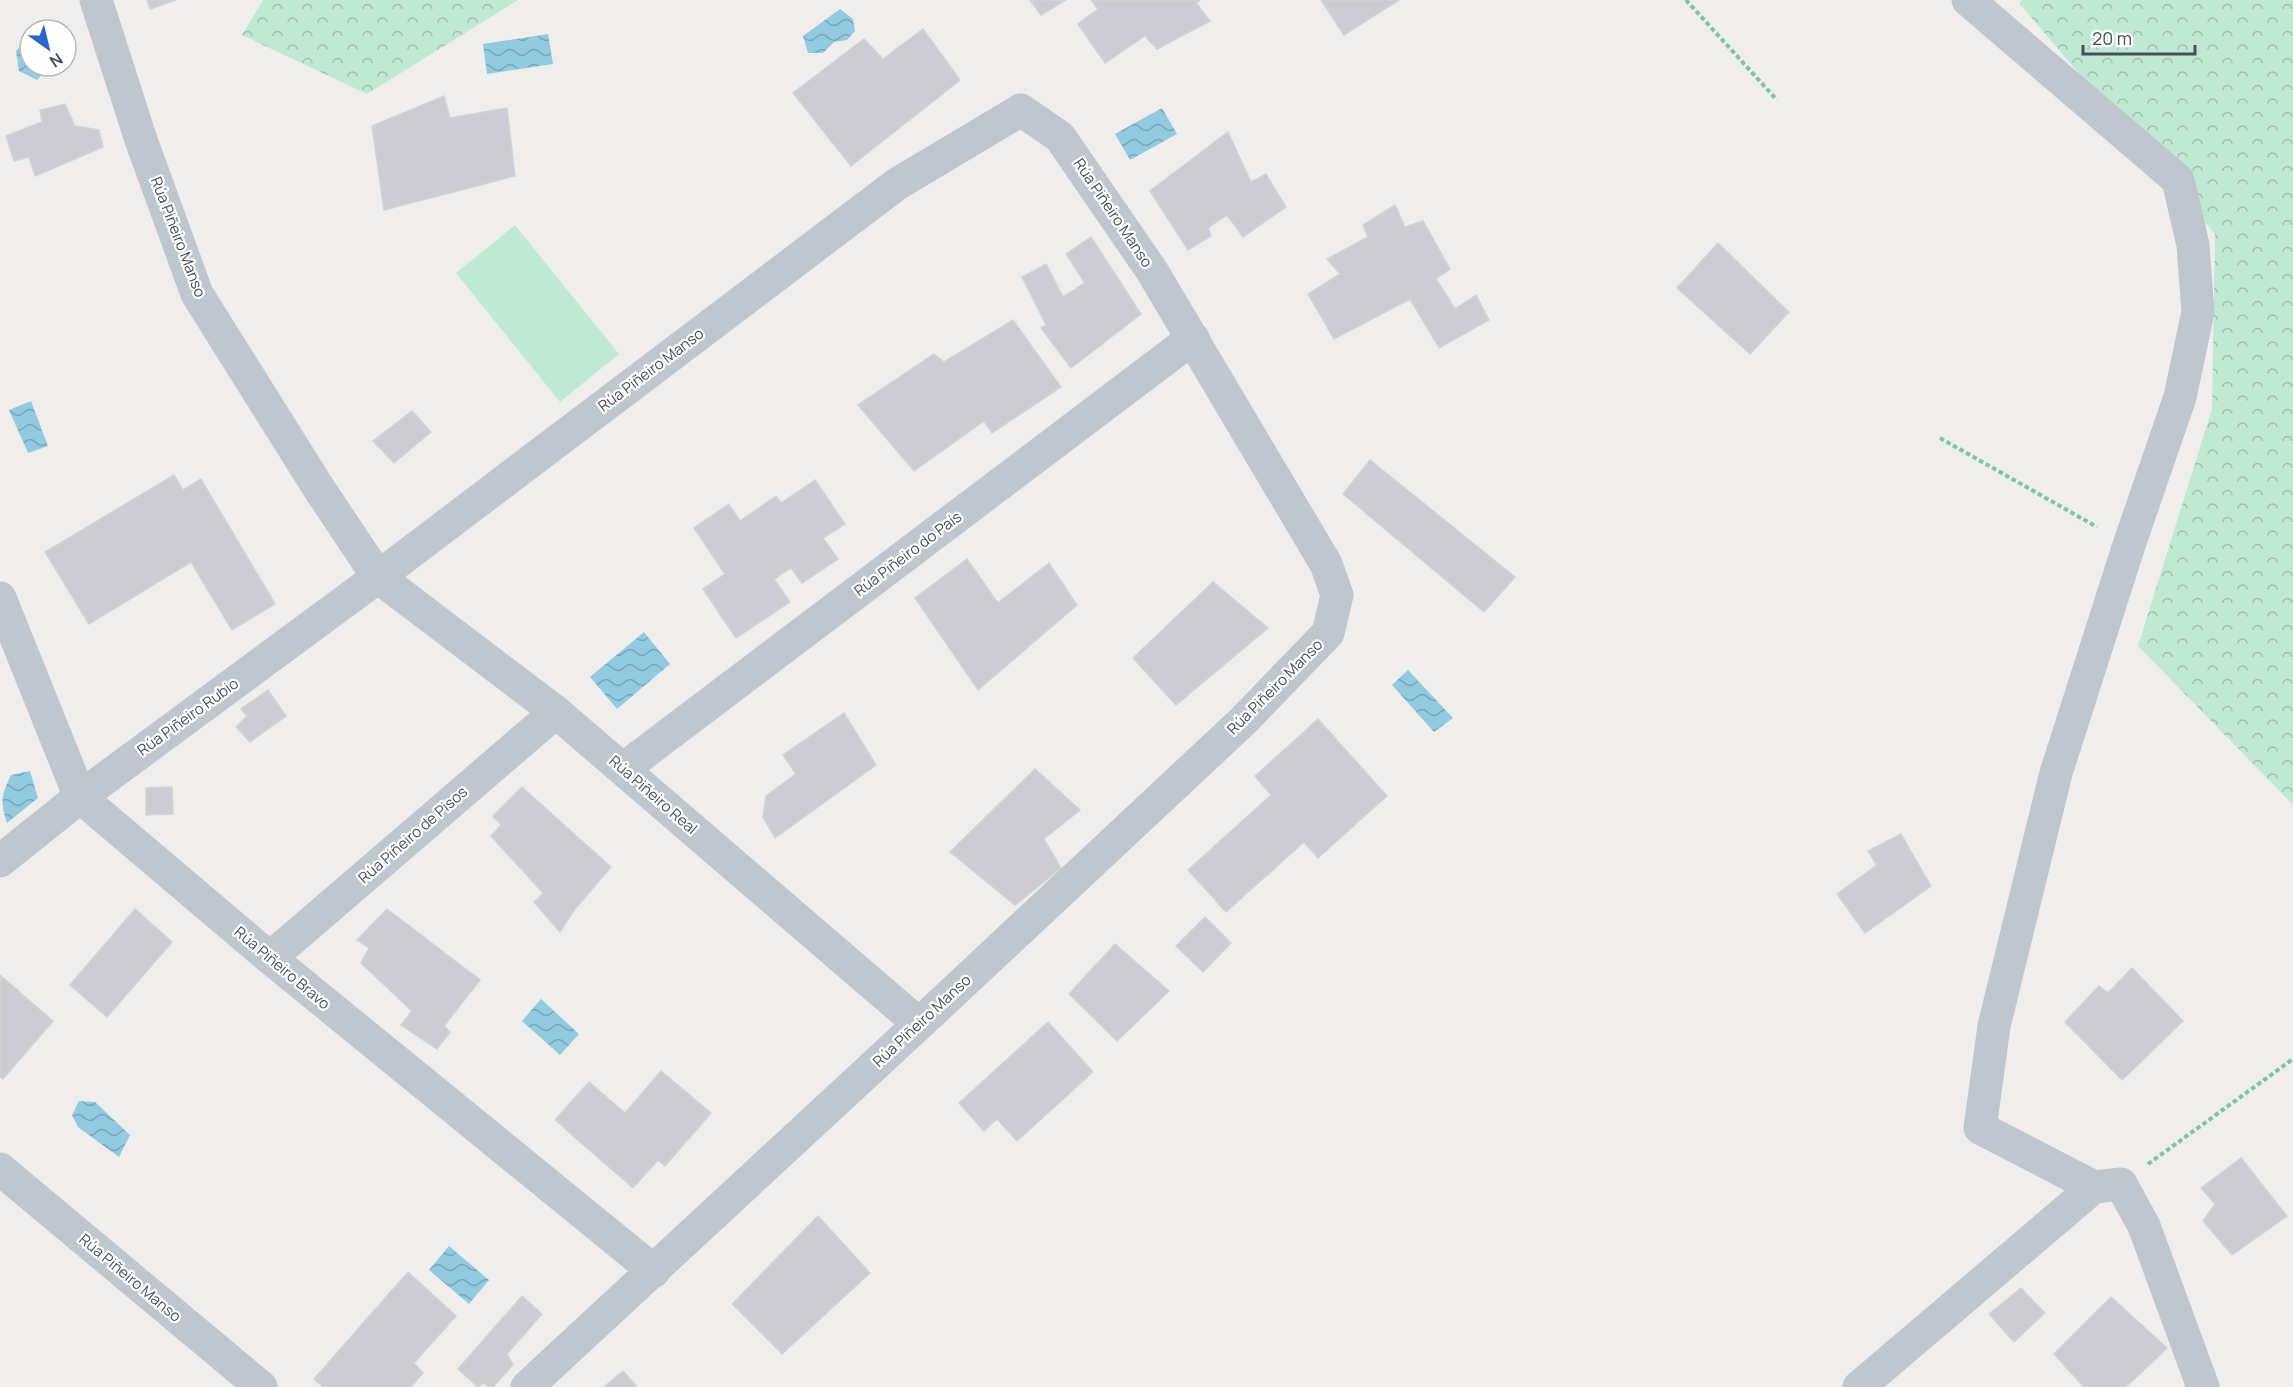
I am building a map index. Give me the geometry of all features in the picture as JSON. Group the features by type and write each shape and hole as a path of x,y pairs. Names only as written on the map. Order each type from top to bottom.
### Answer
{"street":[{"name":"Rúa Piñeiro Manso","path":"96,0 141,140 197,294 318,487 378,577 897,184 1021,110 1060,137 1152,271 1326,564 1337,596 1328,633 1243,720 527,1387"},
{"path":"1968,0 2178,180 2193,244 2198,312 2180,397 2055,773 1994,1026 1980,1128 2108,1185 2144,1226 2203,1387"},
{"name":"Rúa Piñeiro do País","path":"623,769 1193,338"},
{"name":"Rúa Piñeiro Real","path":"378,577 556,712 919,1024"},
{"name":"Rúa Piñeiro Rubio","path":"0,861 80,797 378,577"},
{"name":"Rúa Piñeiro Bravo","path":"0,598 80,797 270,958 654,1271"},
{"name":"Rúa Piñeiro de Pisos","path":"270,958 556,712"},
{"name":"Rúa Piñeiro Manso","path":"0,1168 261,1387"},
{"path":"1859,1387 2108,1185"}],"path":[{"path":"1686,0 1777,100"},
{"path":"1940,438 2129,545"},
{"path":"2108,1185 2293,1059"}],"green space":[{"path":"263,0 518,0 367,94 242,35"},
{"path":"2022,0 2293,0 2293,805 2138,646 2212,409 2215,234 2019,3"},
{"path":"515,225 619,354 560,402 456,273"}],"water":[{"path":"840,9 853,19 855,31 847,40 834,42 823,53 808,53 803,36"},
{"path":"548,34 553,64 487,74 483,44"},
{"path":"1162,108 1177,134 1130,160 1115,134"},
{"path":"31,401 48,446 28,453 9,410"},
{"path":"644,632 670,664 617,709 590,677"},
{"path":"1408,670 1453,718 1434,732 1392,685"},
{"path":"30,771 38,798 7,823 3,810 3,794 11,775"},
{"path":"541,999 579,1034 560,1055 522,1021"},
{"path":"79,1101 95,1102 130,1135 119,1157 78,1127 72,1115"},
{"path":"449,1246 489,1280 469,1304 429,1270"}],"building":[{"path":"147,0 176,0 150,9"},
{"path":"1030,0 1066,0 1041,15"},
{"path":"1091,0 1200,0 1196,3 1210,21 1157,49 1145,36 1105,63 1078,24 1098,9"},
{"path":"1321,0 1399,0 1344,35"},
{"path":"923,29 960,80 851,166 793,93 864,39 883,59"},
{"path":"444,96 450,118 507,108 515,176 384,210 372,126"},
{"path":"65,104 75,126 99,130 103,147 35,176 29,157 14,161 6,136 42,122 40,110"},
{"path":"1228,132 1251,182 1266,174 1286,207 1243,237 1227,215 1208,228 1211,236 1188,250 1150,191"},
{"path":"1395,205 1405,227 1423,221 1450,269 1436,279 1455,309 1476,295 1489,320 1439,348 1410,299 1334,339 1308,294 1340,274 1327,259 1368,237 1363,225"},
{"path":"1091,237 1141,314 1071,368 1041,328 1046,325 1022,277 1046,264 1063,297 1085,283 1066,254"},
{"path":"1718,243 1789,312 1750,354 1677,288"},
{"path":"1013,320 1061,387 992,433 984,421 914,471 858,405 934,354 944,362"},
{"path":"412,411 431,432 394,463 373,441"},
{"path":"1370,460 1515,577 1484,612 1343,494"},
{"path":"174,475 183,490 201,479 275,604 232,630 191,562 89,624 45,552"},
{"path":"815,480 845,524 823,538 838,559 802,583 791,568 774,579 790,602 736,638 703,589 725,574 694,528 729,504 740,521 776,496 781,503"},
{"path":"967,559 998,603 1049,563 1077,605 978,690 915,598"},
{"path":"1213,582 1268,628 1176,705 1133,658"},
{"path":"268,690 286,716 250,742 236,727 247,716 241,709"},
{"path":"844,713 876,765 775,838 763,817 766,796 796,774 783,755"},
{"path":"1318,719 1387,796 1318,858 1304,842 1226,912 1188,870 1271,795 1255,776"},
{"path":"1035,769 1080,810 1044,839 1061,868 1015,905 950,852"},
{"path":"172,787 173,814 146,815 146,788"},
{"path":"522,787 611,867 575,909 560,932 534,902 543,893 491,836 501,825 493,816"},
{"path":"1901,834 1931,886 1865,933 1837,894 1877,865 1868,851"},
{"path":"135,909 172,942 107,1017 70,985"},
{"path":"387,909 480,980 444,1026 450,1032 437,1049 401,1025 412,1011 361,963 369,948 357,940"},
{"path":"1205,917 1231,943 1203,972 1176,946"},
{"path":"1115,944 1169,991 1117,1041 1069,994"},
{"path":"2132,968 2183,1021 2122,1080 2065,1022 2099,986 2108,993"},
{"path":"0,975 53,1021 3,1079 0,1077"},
{"path":"1048,1022 1093,1072 1017,1141 997,1119 984,1131 959,1103"},
{"path":"661,1071 711,1113 665,1166 658,1160 633,1188 555,1120 589,1082 625,1113"},
{"path":"2241,1158 2287,1216 2232,1255 2203,1221 2215,1204 2201,1188"},
{"path":"818,1216 870,1273 782,1354 732,1304"},
{"path":"408,1272 456,1316 414,1363 423,1373 411,1387 323,1387 314,1379"},
{"path":"2021,1288 2045,1313 2014,1342 1989,1314"},
{"path":"522,1296 542,1314 507,1354 513,1365 493,1387 488,1387 484,1383 478,1387 458,1369"},
{"path":"2111,1297 2167,1348 2126,1387 2084,1387 2054,1354"},
{"path":"623,1371 637,1387 604,1387"}]}
